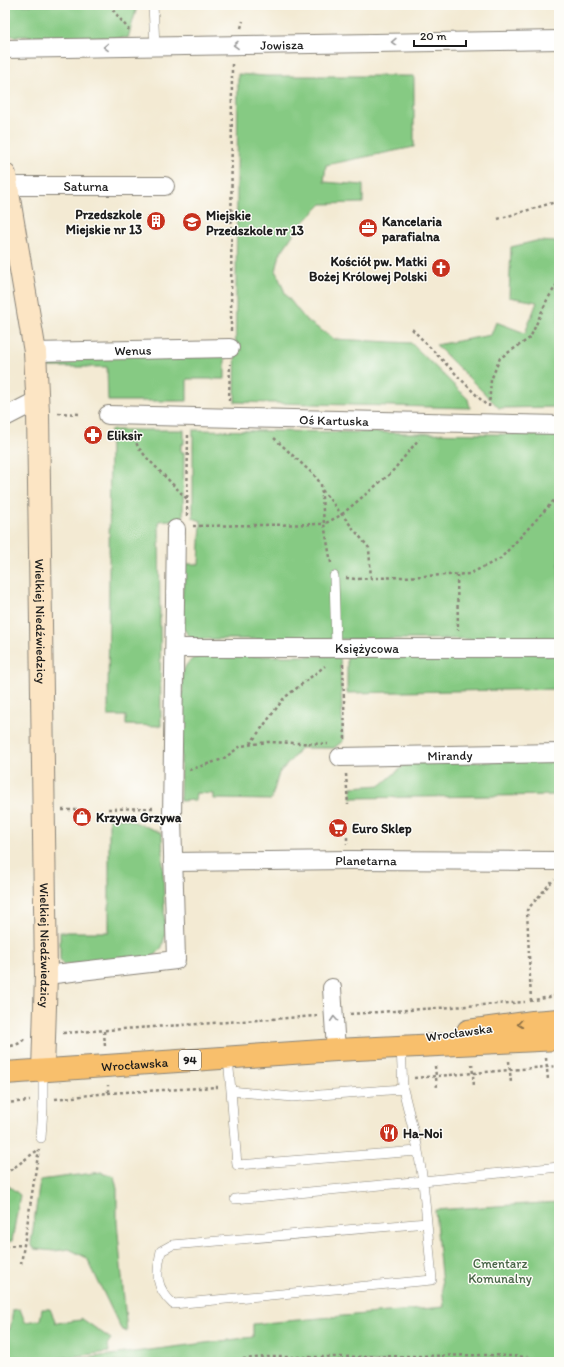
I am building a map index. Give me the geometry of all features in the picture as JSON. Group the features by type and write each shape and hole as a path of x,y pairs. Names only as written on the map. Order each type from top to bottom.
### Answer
{"main road":[{"name":"Wrocławska","path":"336,1050 533,1022 559,1020"},
{"name":"Wrocławska","path":"5,1073 336,1050 559,1039"}],"street":[{"name":"Jowisza","path":"5,49 559,40"},
{"name":"Saturna","path":"6,180 165,186"},
{"name":"Wielkiej Niedźwiedzicy","path":"6,180 28,319 35,352 38,400 46,975 43,1070"},
{"name":"Wenus","path":"35,352 230,348"},
{"path":"5,417 38,400"},
{"name":"Oś Kartuska","path":"116,415 559,424"},
{"path":"46,975 176,960 172,775 175,648 184,525"},
{"name":"Księżycowa","path":"175,648 559,648"},
{"name":"Mirandy","path":"338,748 559,753"},
{"name":"Planetarna","path":"174,862 348,860 559,861"},
{"path":"332,988 336,1050"}],"lane":[{"path":"148,46 154,5"},
{"path":"334,576 341,649"},
{"path":"401,1047 403,1089 418,1152 423,1181 427,1223 432,1280 173,1304 164,1296 159,1285 157,1267 161,1251 172,1245 427,1223"},
{"path":"228,1058 237,1165 418,1152"},
{"path":"41,1138 43,1070"},
{"path":"231,1091 292,1097 403,1089"},
{"path":"235,1199 559,1167"}],"path":[{"path":"109,5 148,46"},
{"path":"229,417 232,255 232,66 243,21"},
{"path":"498,219 559,201"},
{"path":"412,329 489,408 491,380 500,358 530,338 559,281"},
{"path":"116,415 147,458 188,499"},
{"path":"188,416 188,499 184,525 324,524 341,515 391,473 434,422"},
{"path":"252,418 315,476 321,484 324,524 334,576 356,580 469,574 500,559 559,495"},
{"path":"321,489 369,548 371,579"},
{"path":"457,575 459,648"},
{"path":"249,744 284,698 341,649"},
{"path":"172,775 223,759 241,746 249,744 268,742 338,748 341,649"},
{"path":"108,809 172,808"},
{"path":"531,1001 527,910 559,874"},
{"path":"5,1047 22,1042 28,1032 60,1031 64,1034 531,1001 559,995"},
{"path":"546,1058 548,1080"},
{"path":"509,1061 511,1083"},
{"path":"472,1064 474,1086"},
{"path":"435,1066 438,1088"},
{"path":"402,1075 414,1078 559,1066"},
{"path":"21,1264 41,1138"},
{"path":"5,1174 39,1149"},
{"path":"5,1246 24,1245"},
{"path":"490,1355 490,1362"},
{"path":"207,1362 266,1357 490,1355 528,1357 528,1362"},
{"path":"339,1357 339,1362"}],"green space":[{"path":"5,5 137,5 137,7 128,38 12,36 5,32"},
{"path":"238,74 266,76 414,76 414,147 326,165 324,182 363,185 363,203 322,204 296,230 280,254 276,271 286,295 306,320 334,339 411,343 468,399 470,408 235,402"},
{"path":"536,241 559,242 559,407 499,408 436,345 491,335 496,322 525,333 537,302 509,297 511,247"},
{"path":"48,354 225,354 225,379 187,379 187,401 108,401 107,367 48,367"},
{"path":"110,430 184,430 184,444 181,444 181,452 184,452 183,519 159,521 161,726 126,725 126,716 108,716"},
{"path":"193,430 559,435 559,639 192,639 181,626 184,564 199,564 201,521 193,518"},
{"path":"347,652 559,653 559,689 347,693"},
{"path":"203,656 340,656 343,741 334,748 300,748 279,773 271,800 214,799 214,794 196,793 195,800 180,801 183,672 186,665 190,661"},
{"path":"559,761 559,795 351,798 352,787 381,785 407,763"},
{"path":"109,817 127,819 162,833 165,936 162,947 155,956 63,965 60,959 60,932 109,932"},
{"path":"101,1172 114,1176 117,1189 117,1222 127,1332 121,1329 87,1258 69,1249 54,1251 34,1249 31,1243 40,1180"},
{"path":"5,1183 20,1195 12,1241 5,1242"},
{"name":"Cmentarz Komunalny","path":"559,1202 559,1362 54,1362 253,1337 253,1324 444,1307 435,1210"},
{"path":"20,1309 25,1322 40,1320 42,1309 50,1309 56,1323 81,1320 81,1318 111,1339 108,1343 109,1352 30,1362 5,1362 5,1330 10,1329 13,1310"}],"place":[{"name":"Przedszkole Miejskie nr 13","path":"156,221"},
{"name":"Miejskie Przedszkole nr 13","path":"192,222"},
{"name":"Kancelaria parafialna","path":"368,228"},
{"name":"Kościół pw. Matki Bożej Królowej Polski","path":"441,268"},
{"name":"Eliksir","path":"93,435"},
{"name":"Krzywa Grzywa","path":"82,817"},
{"name":"Euro Sklep","path":"338,828"},
{"name":"Ha-Noi","path":"389,1133"}]}
